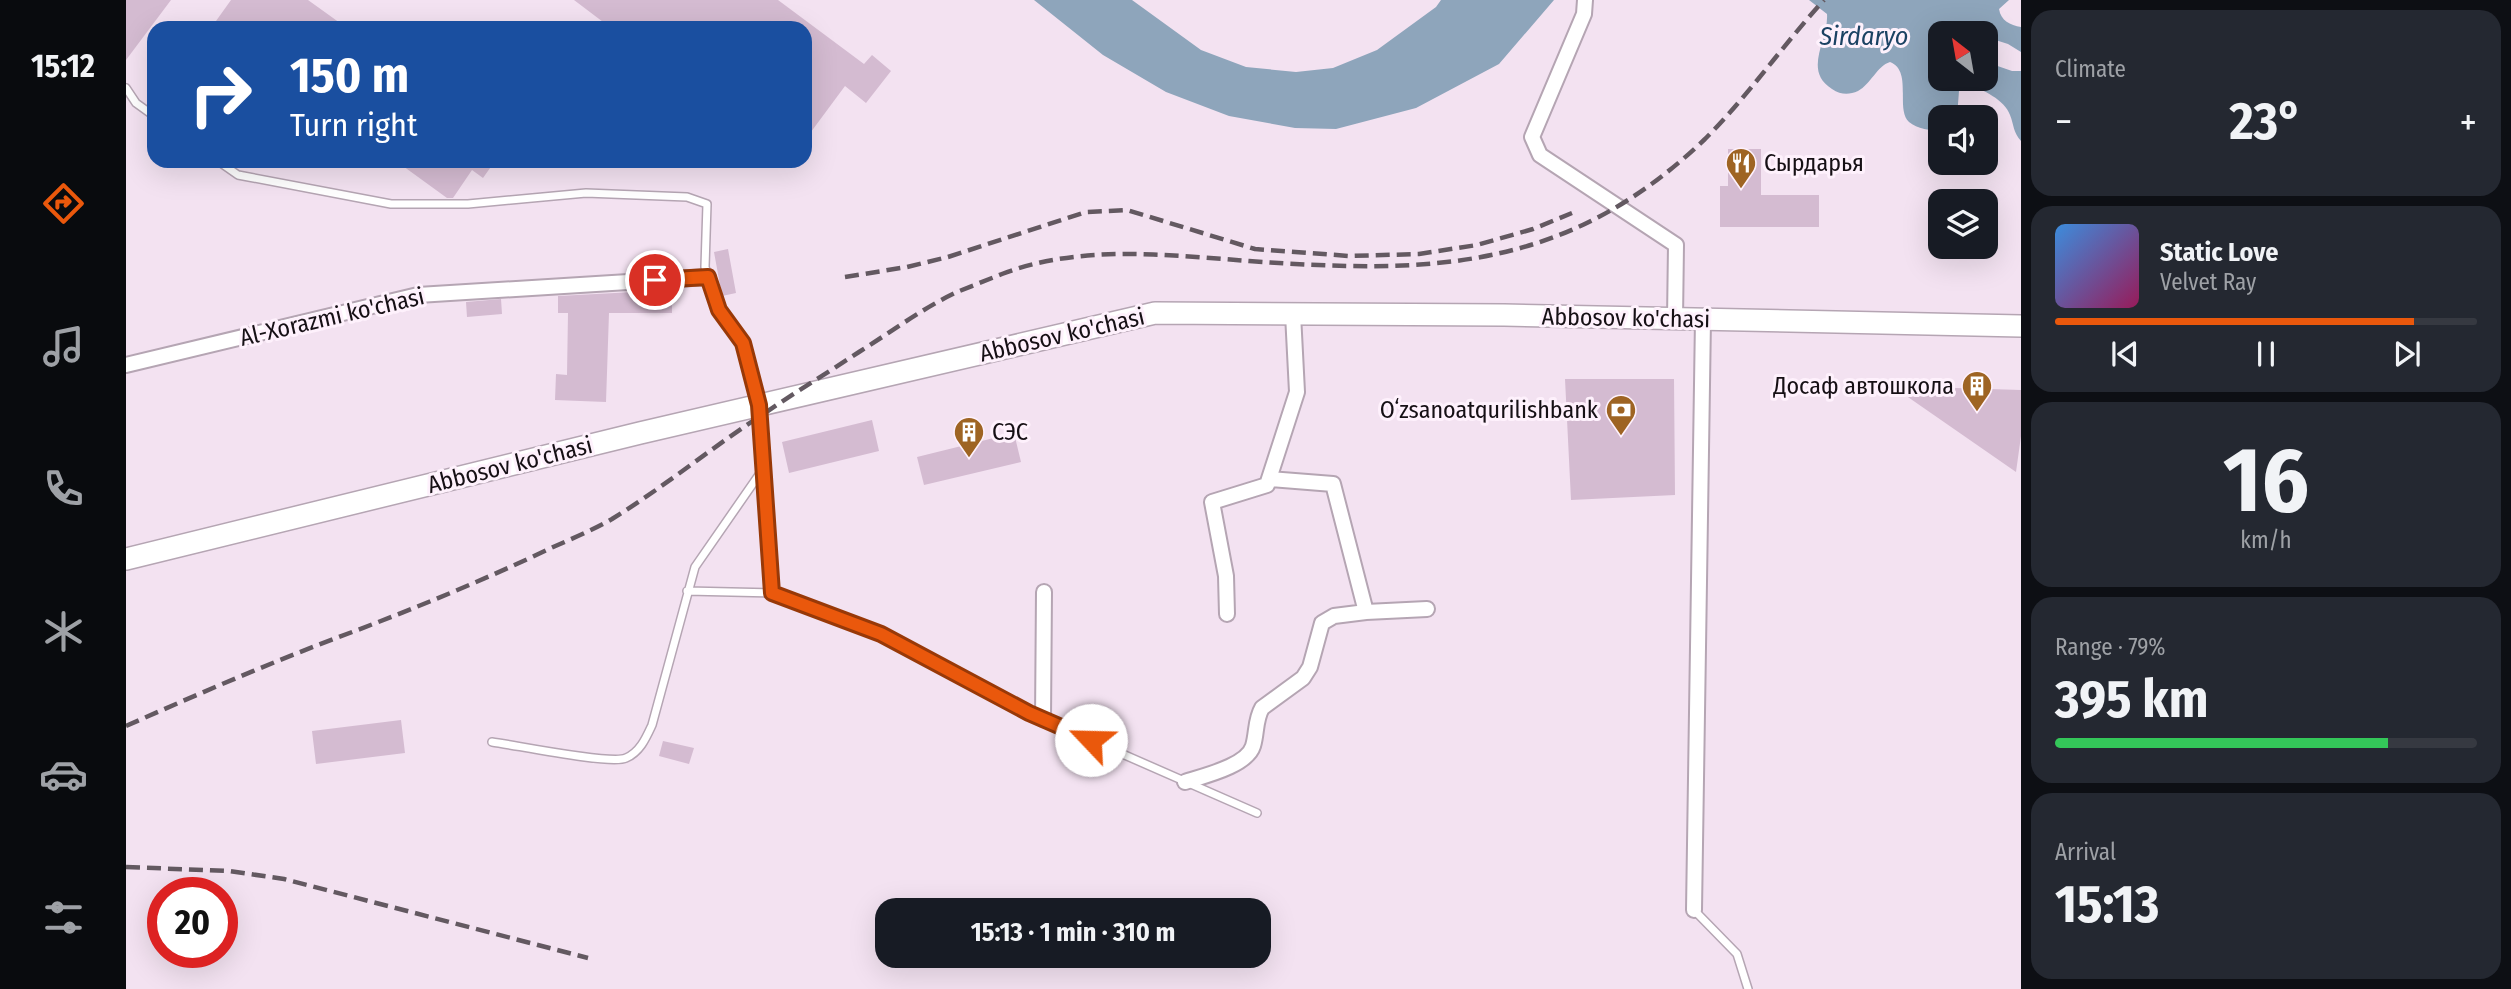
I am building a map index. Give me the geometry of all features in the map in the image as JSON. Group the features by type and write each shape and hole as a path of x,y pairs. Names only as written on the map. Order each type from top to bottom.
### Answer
{"main road":[{"name":"Abbosov ko'chasi","path":"126,559 759,405 1155,313 1675,318 2021,326"}],"street":[{"path":"1585,0 1584,14 1532,137 1540,155 1676,246 1675,318"},
{"name":"Al-Xorazmi ko'chasi","path":"126,365 418,295 708,277"},
{"path":"1227,614 1226,576 1212,502 1267,485 1297,392 1293,314"},
{"path":"1693,910 1703,319"},
{"path":"1269,479 1333,484 1366,612"},
{"path":"1043,719 1044,592"},
{"path":"1185,782 1222,770 1248,756 1253,748 1262,708 1303,678 1310,667 1322,623 1334,616 1427,609"}],"lane":[{"path":"126,88 136,103 147,111"},
{"path":"228,168 238,175 391,204 468,204 586,193 687,197 707,204 705,267 719,310 743,343 759,405 772,593"},
{"path":"492,742 617,761 636,752 652,725 695,567 764,468"},
{"path":"687,591 772,593 881,634 1043,719 1257,813"},
{"path":"1693,910 1737,954 1748,989"}],"water":[{"path":"1034,0 1132,0 1201,50 1246,67 1296,72 1333,68 1377,50 1436,7 1441,0 1554,0 1499,64 1416,108 1336,129 1295,128 1229,116 1166,92 1103,55"},
{"name":"Sirdaryo","path":"1809,0 2009,0 1999,9 2007,22 2021,27 2021,52 1998,41 1998,21 1928,21 1928,91 1959,91 1958,105 1928,105 1928,130 1924,129 1909,122 1905,116 1901,73 1890,62 1881,67 1867,84 1851,93 1845,94 1832,89 1823,81 1818,64 1827,14"},
{"name":"Sirdaryo","path":"1998,66 2021,71 2021,141 2007,110 1984,91 1998,91"}],"building":[{"path":"126,0 171,0 155,21 147,21 147,32 126,60"},
{"path":"231,0 308,0 337,21 216,21"},
{"path":"574,0 778,0 806,21 602,21"},
{"path":"812,25 864,64 872,55 891,71 866,103 845,86 812,131"},
{"name":"Сырдарья","path":"1728,149 1761,149 1761,195 1819,195 1819,227 1720,227 1720,186 1728,186"},
{"path":"406,168 490,168 483,178 472,170 453,198 447,198"},
{"path":"728,249 736,293 722,296 714,252"},
{"path":"672,290 672,313 609,313 606,402 555,400 556,374 567,375 568,313 558,313 558,296"},
{"path":"501,299 502,314 467,317 466,302"},
{"name":"Oʻzsanoatqurilishbank","path":"1565,379 1674,379 1675,495 1571,500"},
{"name":"Досаф автошкола","path":"1892,386 2021,390 2021,436 2016,472"},
{"path":"872,420 879,451 789,473 782,442"},
{"name":"СЭС","path":"1014,433 1021,462 924,485 917,457"},
{"path":"401,720 405,753 316,764 312,731"},
{"path":"663,741 694,748 689,764 659,756"}],"railway":[{"path":"126,726 258,669 446,595 597,527 919,313 944,298 1002,274 1062,258 1124,254 1315,265 1436,263 1493,255 1547,239 1601,216 1653,183 1705,139 1824,0"},
{"path":"845,277 948,257 1086,212 1127,210 1255,249 1349,256 1419,254 1477,245 1533,229 1572,213"},
{"path":"126,867 229,871 284,879 588,958"}],"place":[{"name":"Сырдарья","path":"1741,190"},
{"name":"Досаф автошкола","path":"1977,413"},
{"name":"Oʻzsanoatqurilishbank","path":"1621,437"},
{"name":"СЭС","path":"969,459"}],"route":[{"path":"655,280 708,277 719,310 743,343 761,415 772,593 881,634 1029,713 1091,740"}]}
